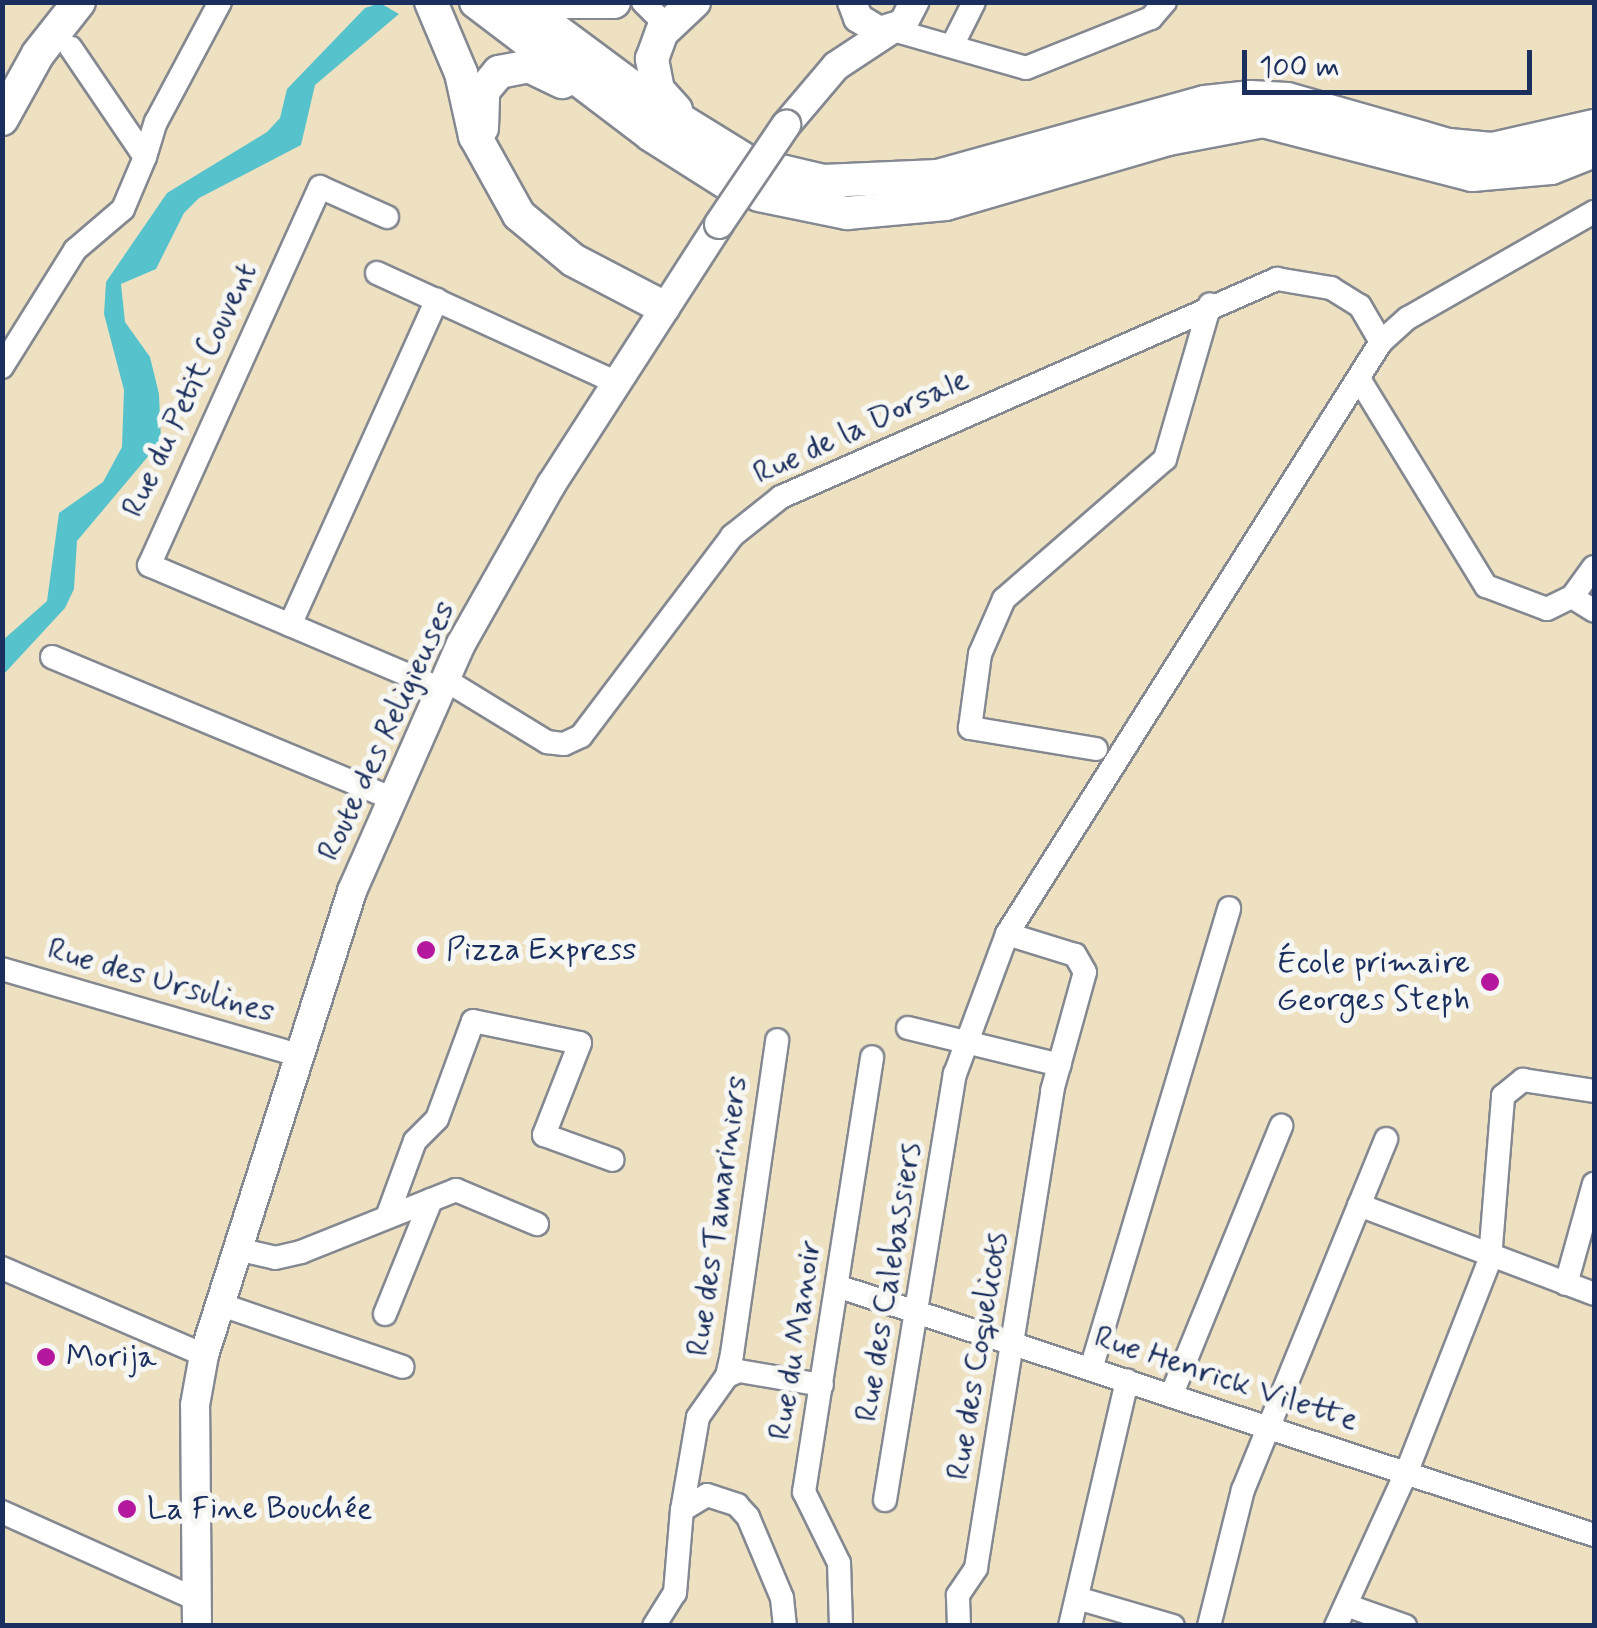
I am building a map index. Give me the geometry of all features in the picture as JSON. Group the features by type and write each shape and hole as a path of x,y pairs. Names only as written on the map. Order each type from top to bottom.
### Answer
{"highway":[{"path":"2,76 52,2"},
{"path":"2,119 38,54 78,2"},
{"path":"476,2 652,135"},
{"path":"518,2 728,162"},
{"path":"553,2 614,2"},
{"path":"694,2 662,32 652,59 658,90 728,162"},
{"path":"434,16 487,84"},
{"path":"434,16 490,172 519,215 547,241 663,307"},
{"path":"490,172 481,120 487,84 499,72 529,66 652,135 728,162"},
{"path":"1594,126 1492,149 1449,145 1318,107 1250,97 1205,102 938,176 888,183 768,183 848,213 919,208 1216,126 1263,122 1472,175 1552,168 1594,152"}],"main road":[{"path":"853,6 864,24 906,14"},
{"name":"Route des Religieuses","path":"836,66 853,6"},
{"name":"Route des Religieuses","path":"196,1612 194,1404 204,1355 388,798 442,684 550,484 663,307 786,125 836,66 906,14"}],"street":[{"path":"2,368 74,250 122,209 156,122 220,2"},
{"path":"643,2 660,20 662,32"},
{"path":"952,46 974,2"},
{"path":"906,14 952,46 1026,68 1152,18 1165,2"},
{"path":"71,48 145,157"},
{"name":"Rue du Petit Couvent","path":"387,218 320,187 149,556 154,571 442,684"},
{"path":"1381,342 1408,318 1594,212"},
{"path":"377,273 616,384"},
{"name":"Rue de la Dorsale","path":"442,684 546,742 581,736 692,584 753,514 1210,304 1277,278 1304,280 1360,306 1381,342"},
{"path":"290,625 436,300"},
{"path":"1096,749 970,728 980,654 1004,600 1165,459 1210,304"},
{"name":"Rue des Calebassiers","path":"886,1500 955,1074 1006,934 1381,342"},
{"path":"1359,379 1478,579 1540,610 1572,598 1594,567"},
{"path":"1572,598 1594,611"},
{"path":"52,657 388,798"},
{"path":"1091,1370 1166,1102 1229,908"},
{"name":"Rue des Coquelicots","path":"959,1626 958,1595 976,1568 1052,1091 1085,972 1075,955 1006,934"},
{"name":"Rue des Ursulines","path":"2,969 302,1056"},
{"path":"387,1218 415,1141 436,1119 473,1021 580,1043 544,1135 613,1160"},
{"path":"908,1028 1060,1064"},
{"name":"Rue des Tamariniers","path":"654,1626 675,1593 682,1510 698,1418 727,1376 777,1040"},
{"name":"Rue du Manoir","path":"842,1626 839,1563 804,1492 872,1057"},
{"path":"1405,1626 1341,1615 1407,1471 1490,1259 1504,1096 1523,1080 1594,1091"},
{"path":"1171,1396 1281,1126"},
{"path":"1209,1626 1243,1490 1386,1139"},
{"path":"1566,1284 1594,1184"},
{"path":"237,1249 275,1258 456,1190 536,1224"},
{"path":"385,1314 431,1200"},
{"path":"1358,1205 1490,1259 1594,1294"},
{"path":"2,1268 204,1355"},
{"name":"Rue Henrick Vilette","path":"838,1286 1594,1535"},
{"path":"219,1304 403,1367"},
{"path":"727,1376 739,1371 822,1385"},
{"path":"1070,1626 1127,1381"},
{"path":"682,1510 707,1496 738,1505 748,1516 782,1598 786,1626"},
{"path":"2,1512 196,1612"},
{"path":"1077,1598 1173,1626"}],"water":[{"path":"380,3 399,14 315,85 301,145 199,198 184,213 156,269 121,284 125,322 150,357 159,394 161,441 77,541 74,589 65,608 3,675 3,640 47,601 59,513 103,482 122,447 124,390 104,314 106,282 167,193 267,132 280,118 287,89 365,8"}],"place":[{"name":"Pizza Express","path":"426,950"},
{"name":"École primaire Georges Steph","path":"1490,982"},
{"name":"Morija","path":"46,1357"},
{"name":"La Fine Bouchée","path":"127,1509"}]}
